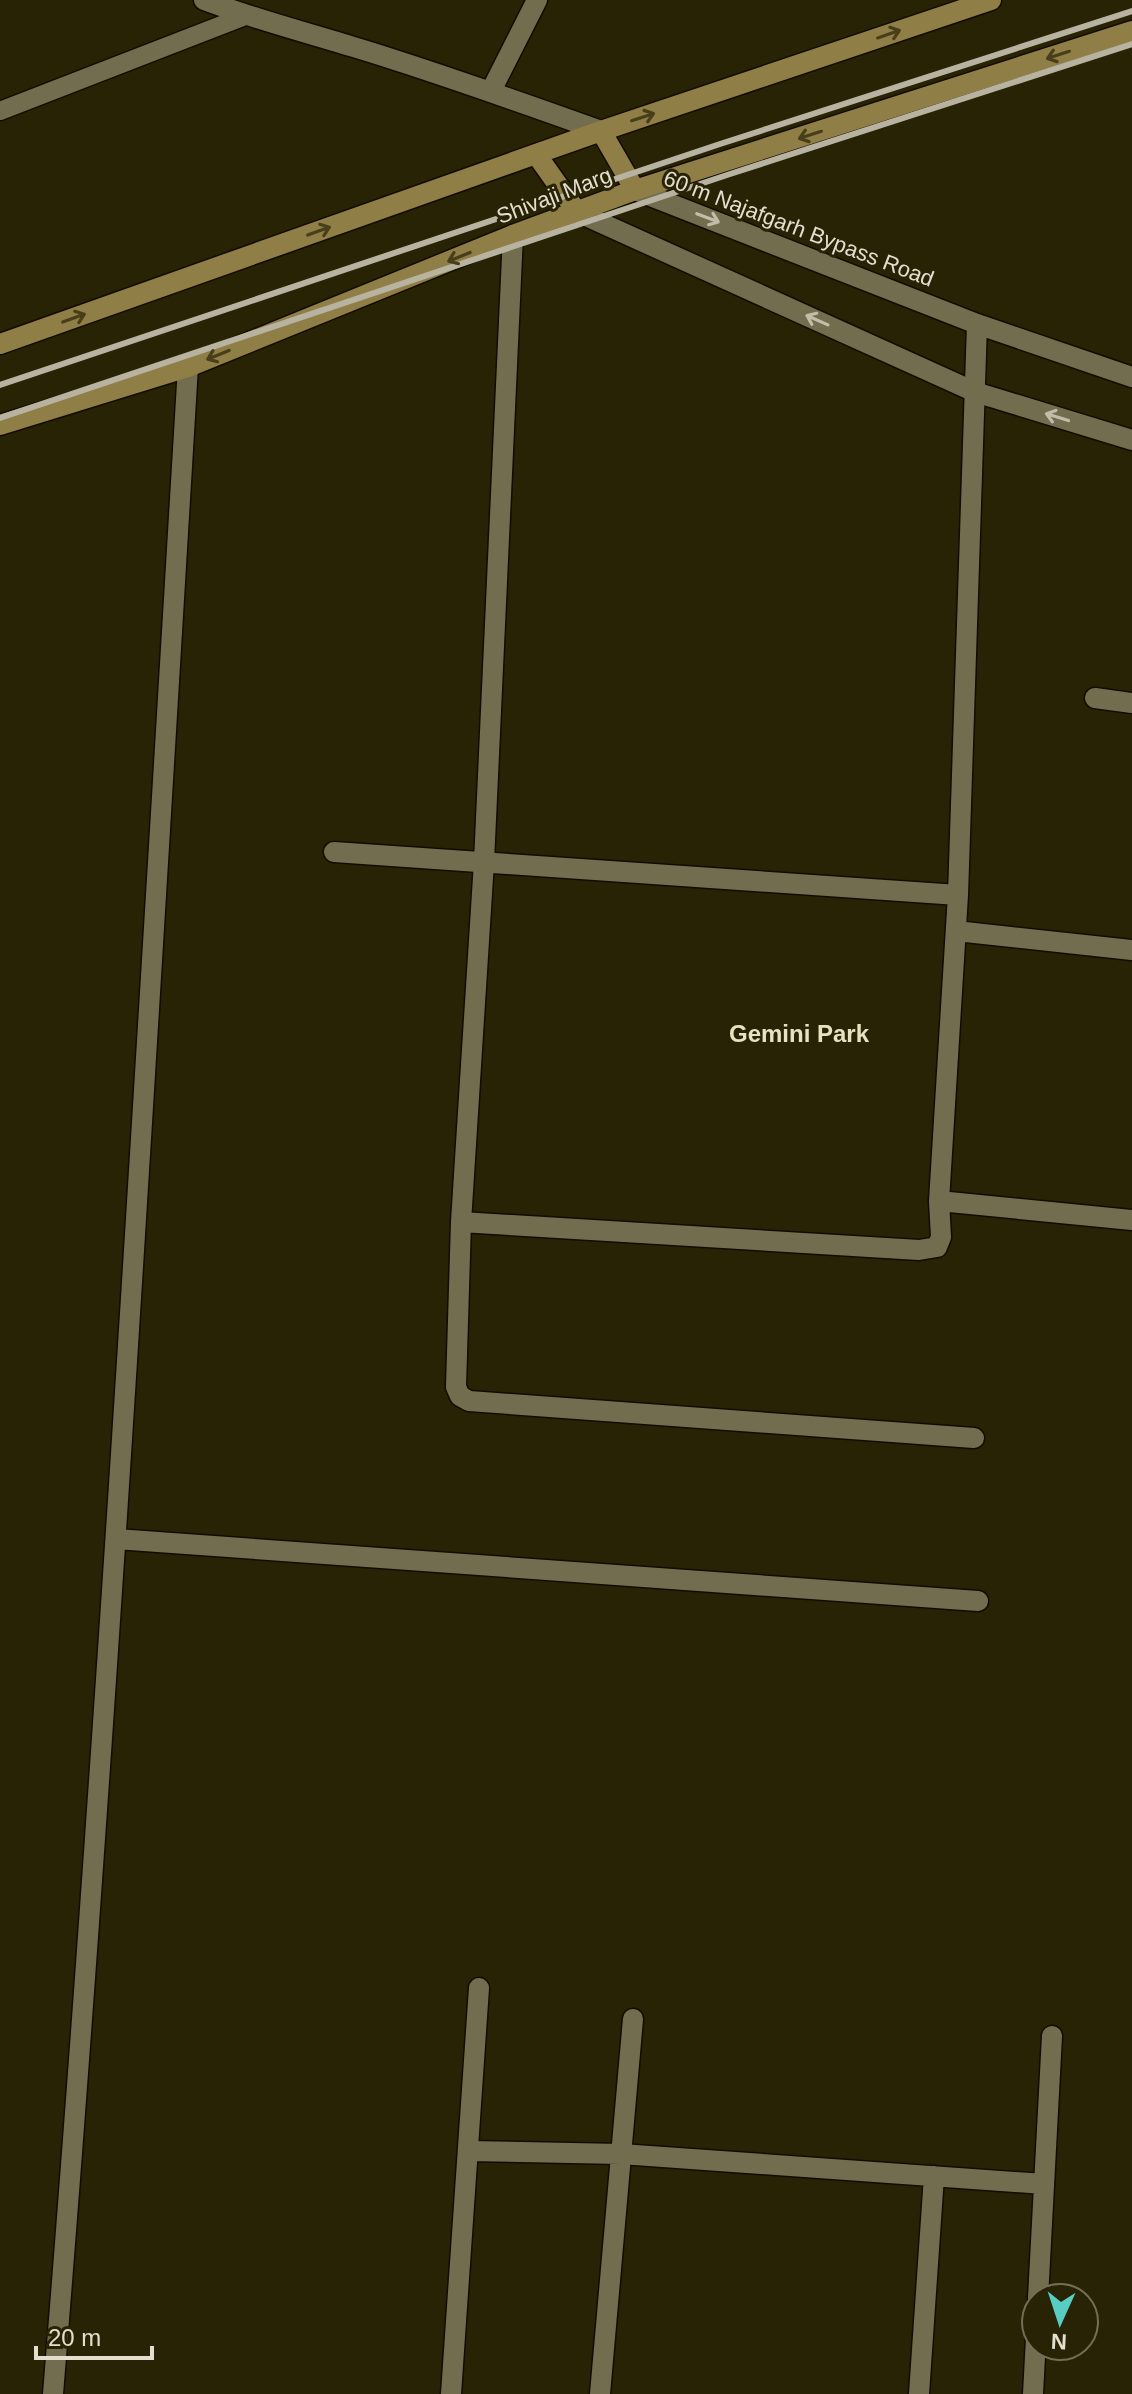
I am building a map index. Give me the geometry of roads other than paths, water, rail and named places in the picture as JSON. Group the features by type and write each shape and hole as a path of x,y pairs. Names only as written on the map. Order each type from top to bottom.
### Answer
{"main road":[{"name":"Shivaji Marg","path":"0,344 601,131 991,0"},
{"name":"Shivaji Marg","path":"0,425 188,367 513,235 635,190 1132,31"},
{"name":"60 m Najafgarh Bypass Road","path":"601,131 635,190"},
{"path":"536,154 577,212"}],"street":[{"path":"204,0 245,16 491,91 601,131"},
{"path":"491,91 537,0"},
{"name":"60 m Najafgarh Bypass Road","path":"635,190 977,324 1132,377"},
{"path":"577,212 975,392 1132,440"},
{"path":"513,235 484,862 461,1222 456,1387 460,1396 469,1401 974,1438"},
{"path":"461,1222 919,1250 937,1247 941,1237 939,1201 958,895 977,324"},
{"path":"53,2394 116,1539 188,367"},
{"path":"1095,698 1132,703"},
{"path":"334,852 958,895"},
{"path":"956,931 1132,950"},
{"path":"939,1201 1132,1220"},
{"path":"116,1539 978,1601"},
{"path":"451,2394 479,1988"},
{"path":"600,2394 633,2019"},
{"path":"1039,2282 1052,2036"},
{"path":"468,2151 621,2154 1044,2184"},
{"path":"919,2394 934,2176"},
{"path":"1033,2394 1035,2362"}],"lane":[{"path":"0,111 245,16"}],"railway":[{"path":"0,385 720,144 1132,11"},
{"path":"0,418 730,174 1132,44"}],"district":[{"name":"Gemini Park","path":"799,1034"}]}
